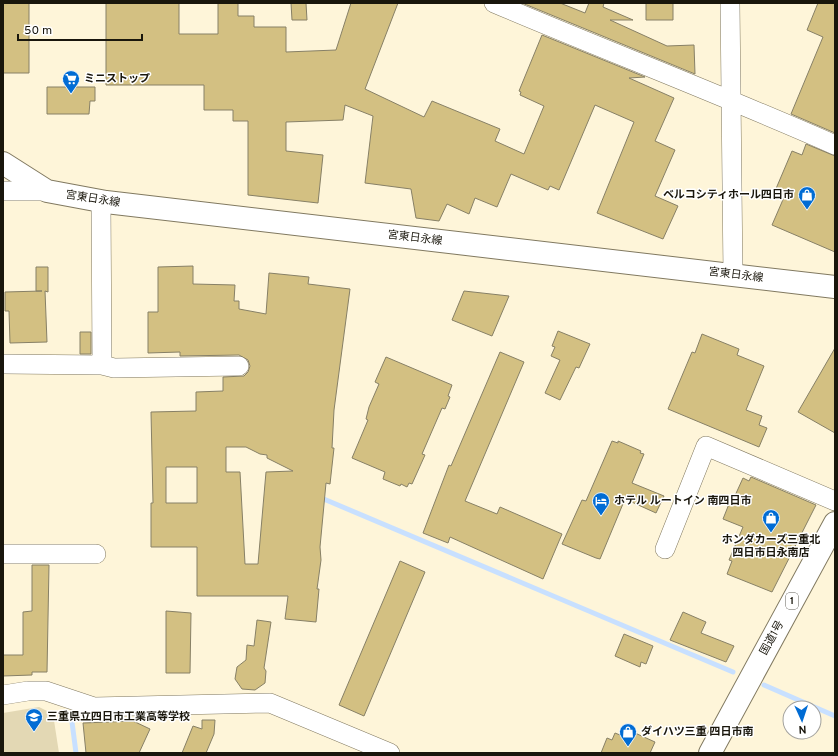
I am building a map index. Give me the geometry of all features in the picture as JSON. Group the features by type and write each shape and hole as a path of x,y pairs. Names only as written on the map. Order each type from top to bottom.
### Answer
{"main road":[{"name":"宮東日永線","path":"3,163 47,191 101,200 835,287"},
{"name":"国道1号","path":"710,753 835,523"}],"street":[{"path":"494,3 835,145"},
{"path":"730,3 733,275"},
{"path":"3,191 47,191"},
{"path":"101,200 102,364"},
{"path":"3,364 102,364 114,368 239,366"},
{"path":"665,549 706,446 835,501"},
{"path":"3,554 96,554"},
{"path":"3,696 46,691 94,707 270,703 390,753"}],"shaded area":[{"name":"三重県立四日市工業高等学校","path":"39,707 53,714 59,753 3,753 3,713"}],"building":[{"path":"3,3 29,3 29,73 3,73"},
{"path":"106,3 179,3 179,34 218,34 218,3 238,3 238,16 254,16 254,27 286,27 286,52 336,50 351,3 398,3 365,89 424,117 432,101 500,129 495,141 524,154 544,106 520,95 521,92 519,91 542,35 645,77 629,78 674,98 655,141 675,150 655,196 678,206 663,239 597,213 634,122 595,105 559,190 550,186 548,190 511,174 497,207 475,198 469,214 447,204 439,221 416,218 411,189 365,183 373,116 345,105 343,120 286,122 286,151 323,155 318,203 248,195 248,121 233,121 233,110 204,110 204,85 106,85"},
{"path":"291,3 306,3 307,20 292,20"},
{"path":"522,3 560,3 585,13 589,3 604,3 603,7 633,20 610,20 667,46 694,45 695,74"},
{"path":"646,3 673,3 673,20 646,20"},
{"path":"818,3 835,3 835,133 791,114 823,37 807,30"},
{"name":"ミニストップ","path":"47,87 95,87 95,101 90,101 89,114 47,114"},
{"name":"ベルコシティホール四日市","path":"806,144 835,156 835,252 772,225 785,195 775,191 792,151 802,155"},
{"path":"193,266 193,284 235,285 234,301 239,301 239,309 266,314 269,273 309,277 308,284 350,289 334,410 332,448 334,448 330,484 326,483 320,547 321,560 317,589 319,589 316,622 285,619 288,596 197,596 197,547 151,547 151,503 153,503 151,412 196,411 196,392 223,391 223,377 244,376 248,372 250,366 248,360 239,355 180,356 180,352 148,353 148,312 158,312 158,267","holes":["226,447 246,447 260,454 267,455 267,458 293,471 266,472 258,564 245,564 240,472 226,472","166,467 197,467 197,503 166,503"]},
{"path":"36,267 48,267 48,292 45,291 47,342 10,343 9,311 5,311 5,292 42,291 36,291"},
{"path":"464,291 509,296 492,336 452,320"},
{"path":"558,331 590,344 579,368 576,367 560,400 545,393 560,360 551,356 555,347 552,346"},
{"path":"80,332 91,332 91,354 80,354"},
{"path":"702,334 739,349 737,355 764,366 746,410 762,416 759,425 767,428 759,447 668,409 692,352 695,353"},
{"path":"835,348 835,433 798,412"},
{"path":"500,352 524,362 465,501 497,514 500,507 562,534 543,579 450,537 448,543 423,533 449,465 451,466"},
{"path":"386,357 452,385 448,396 450,397 445,409 442,408 422,454 425,455 412,484 409,483 407,487 401,484 400,486 383,479 385,472 352,458 368,420 366,419 369,407 379,384 375,382"},
{"name":"ホテル ルートイン 南四日市","path":"612,441 618,443 618,441 641,451 640,453 644,454 632,483 664,496 656,513 625,499 600,559 562,544 582,500 586,501"},
{"name":"ホンダカーズ三重北 四日市日永南店","path":"751,477 816,505 772,592 727,574 732,561 729,560 743,527 723,519 731,499 733,500 743,478 749,481"},
{"path":"400,561 425,572 364,716 339,705"},
{"path":"32,565 49,565 47,672 32,672 32,675 3,676 3,655 23,655 23,612 32,611"},
{"path":"166,611 191,613 190,673 166,673"},
{"path":"683,612 706,622 701,633 734,646 726,662 670,640"},
{"path":"257,620 271,622 264,668 266,671 265,683 255,690 242,689 235,679 237,667 246,660 247,645 254,646"},
{"path":"624,634 653,646 646,664 641,662 640,667 615,656"},
{"path":"202,720 215,720 214,734 206,753 182,753 193,726 202,729"},
{"path":"133,721 150,729 139,753 86,753 83,723"},
{"name":"ダイハツ三重 四日市南","path":"621,730 634,736 635,733 655,742 650,753 601,753 607,738 612,740 615,733 620,735"}],"waterway":[{"path":"319,497 733,672"},
{"path":"764,685 835,716"},
{"path":"72,722 76,753"}],"place":[{"name":"ミニストップ","path":"71,94"},
{"name":"ベルコシティホール四日市","path":"807,210"},
{"name":"ホテル ルートイン 南四日市","path":"601,516"},
{"name":"ホンダカーズ三重北 四日市日永南店","path":"771,533"},
{"name":"三重県立四日市工業高等学校","path":"34,732"},
{"name":"ダイハツ三重 四日市南","path":"628,747"}]}
